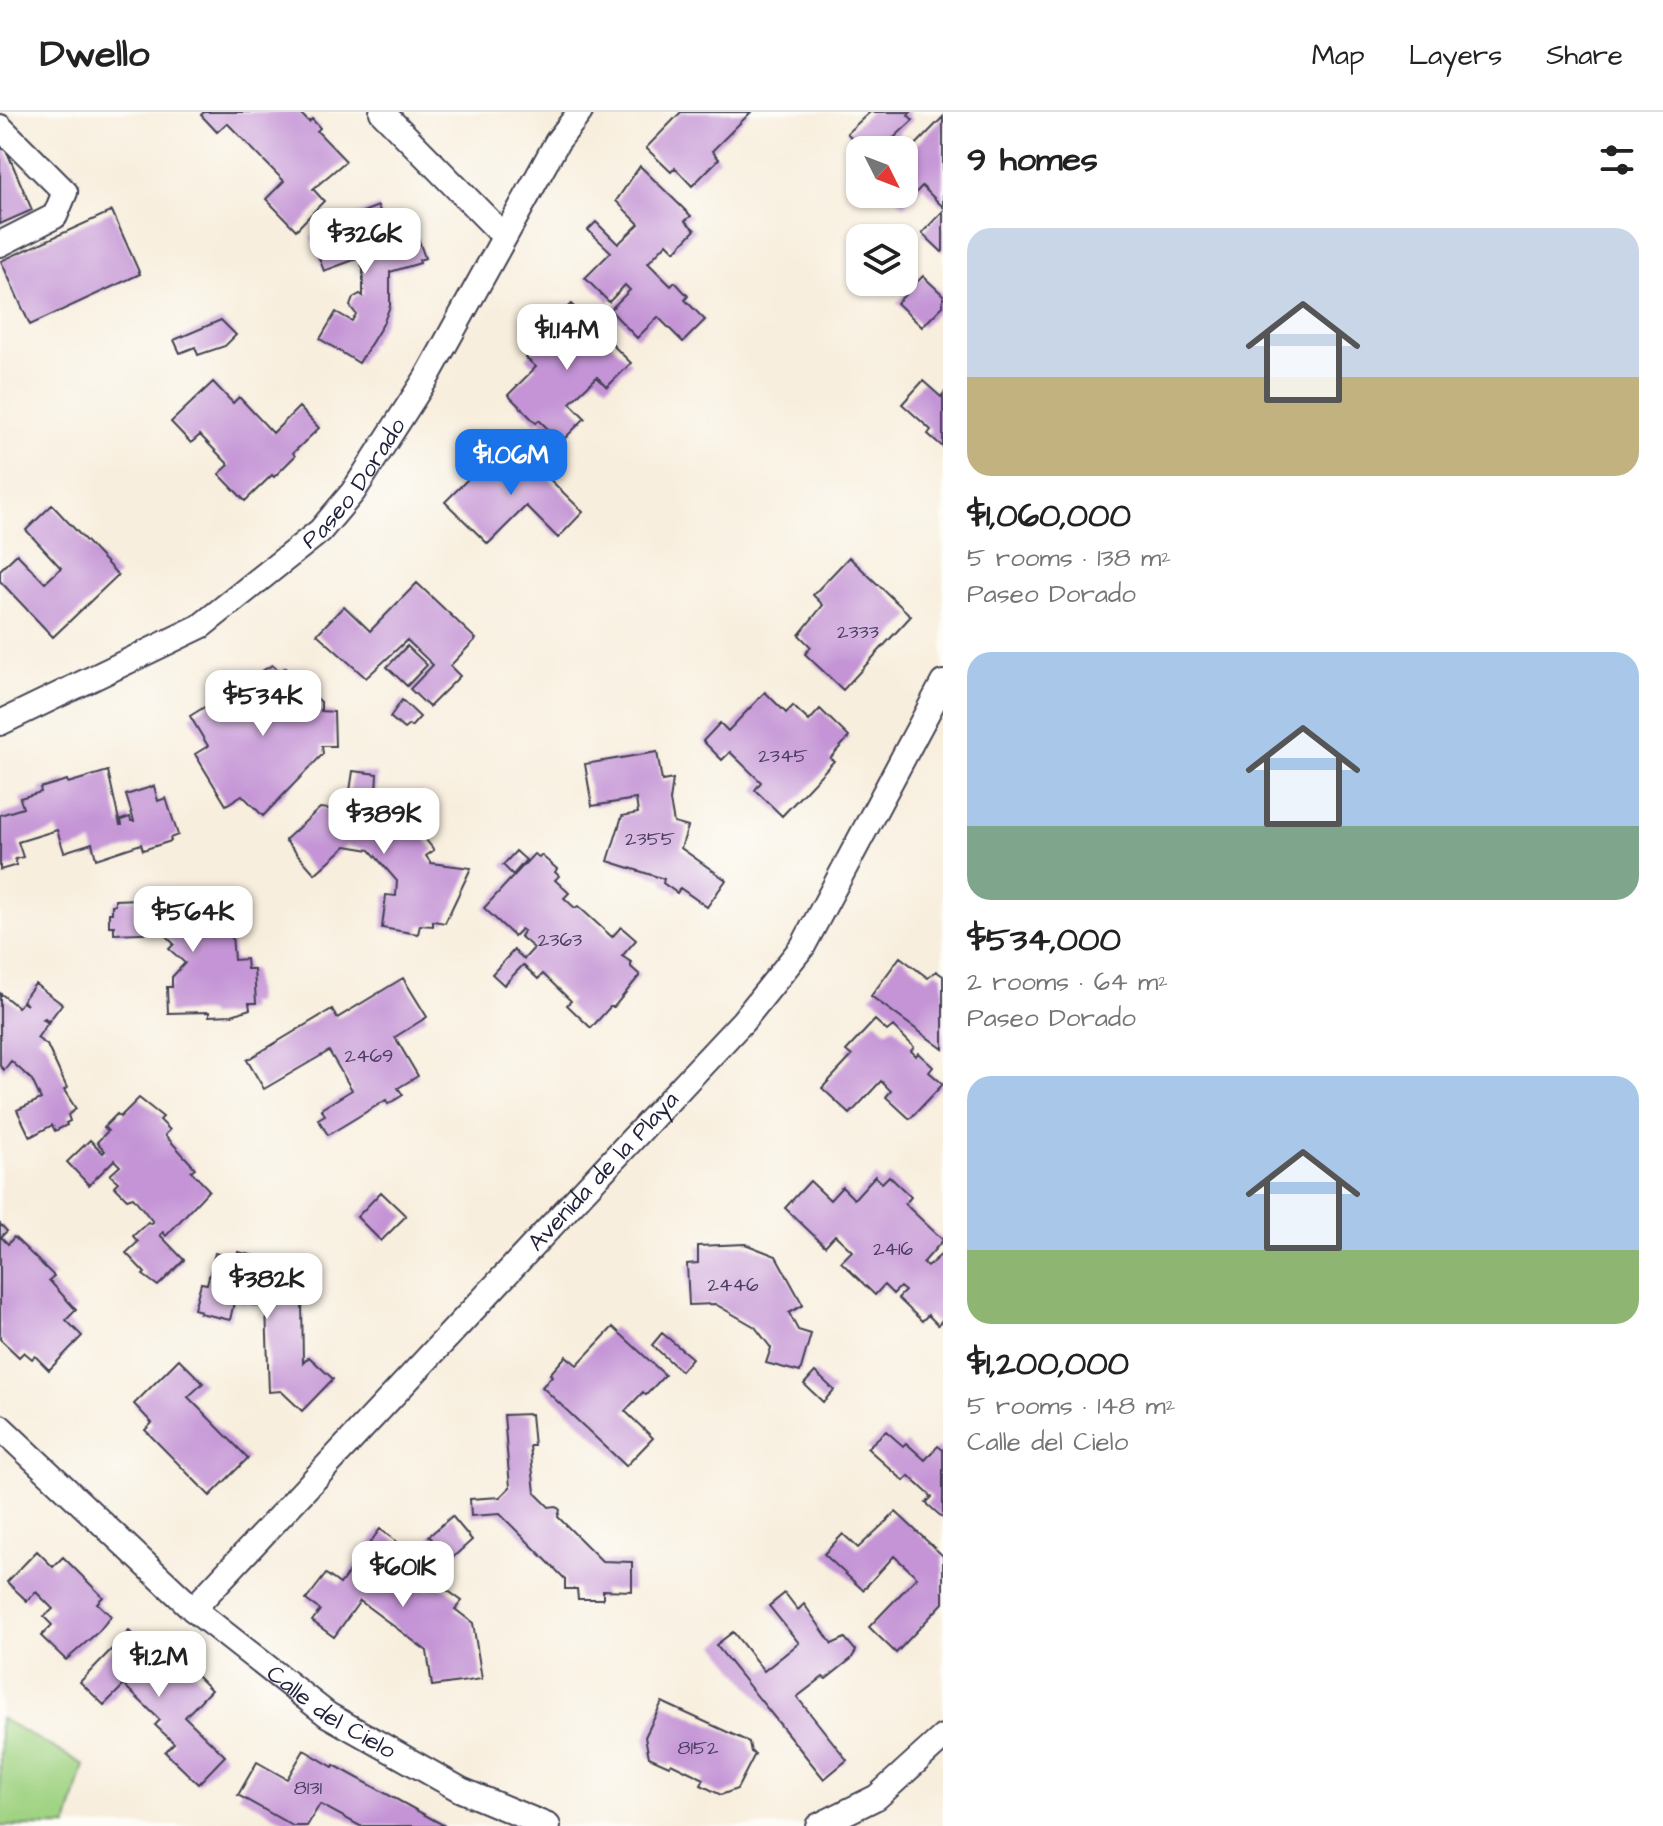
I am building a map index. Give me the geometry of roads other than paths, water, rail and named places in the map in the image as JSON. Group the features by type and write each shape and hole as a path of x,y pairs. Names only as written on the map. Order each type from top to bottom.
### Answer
{"street":[{"path":"382,112 504,236"},
{"name":"Paseo Dorado","path":"0,723 201,626 320,531 353,492 427,377 557,142 580,112"},
{"path":"0,127 65,192 55,216 0,244"},
{"name":"Avenida de la Playa","path":"193,1609 743,1021 803,946 943,683"},
{"name":"Calle del Cielo","path":"0,1427 193,1609 328,1715 461,1790 548,1826"},
{"path":"818,1826 877,1797 943,1737"}]}
